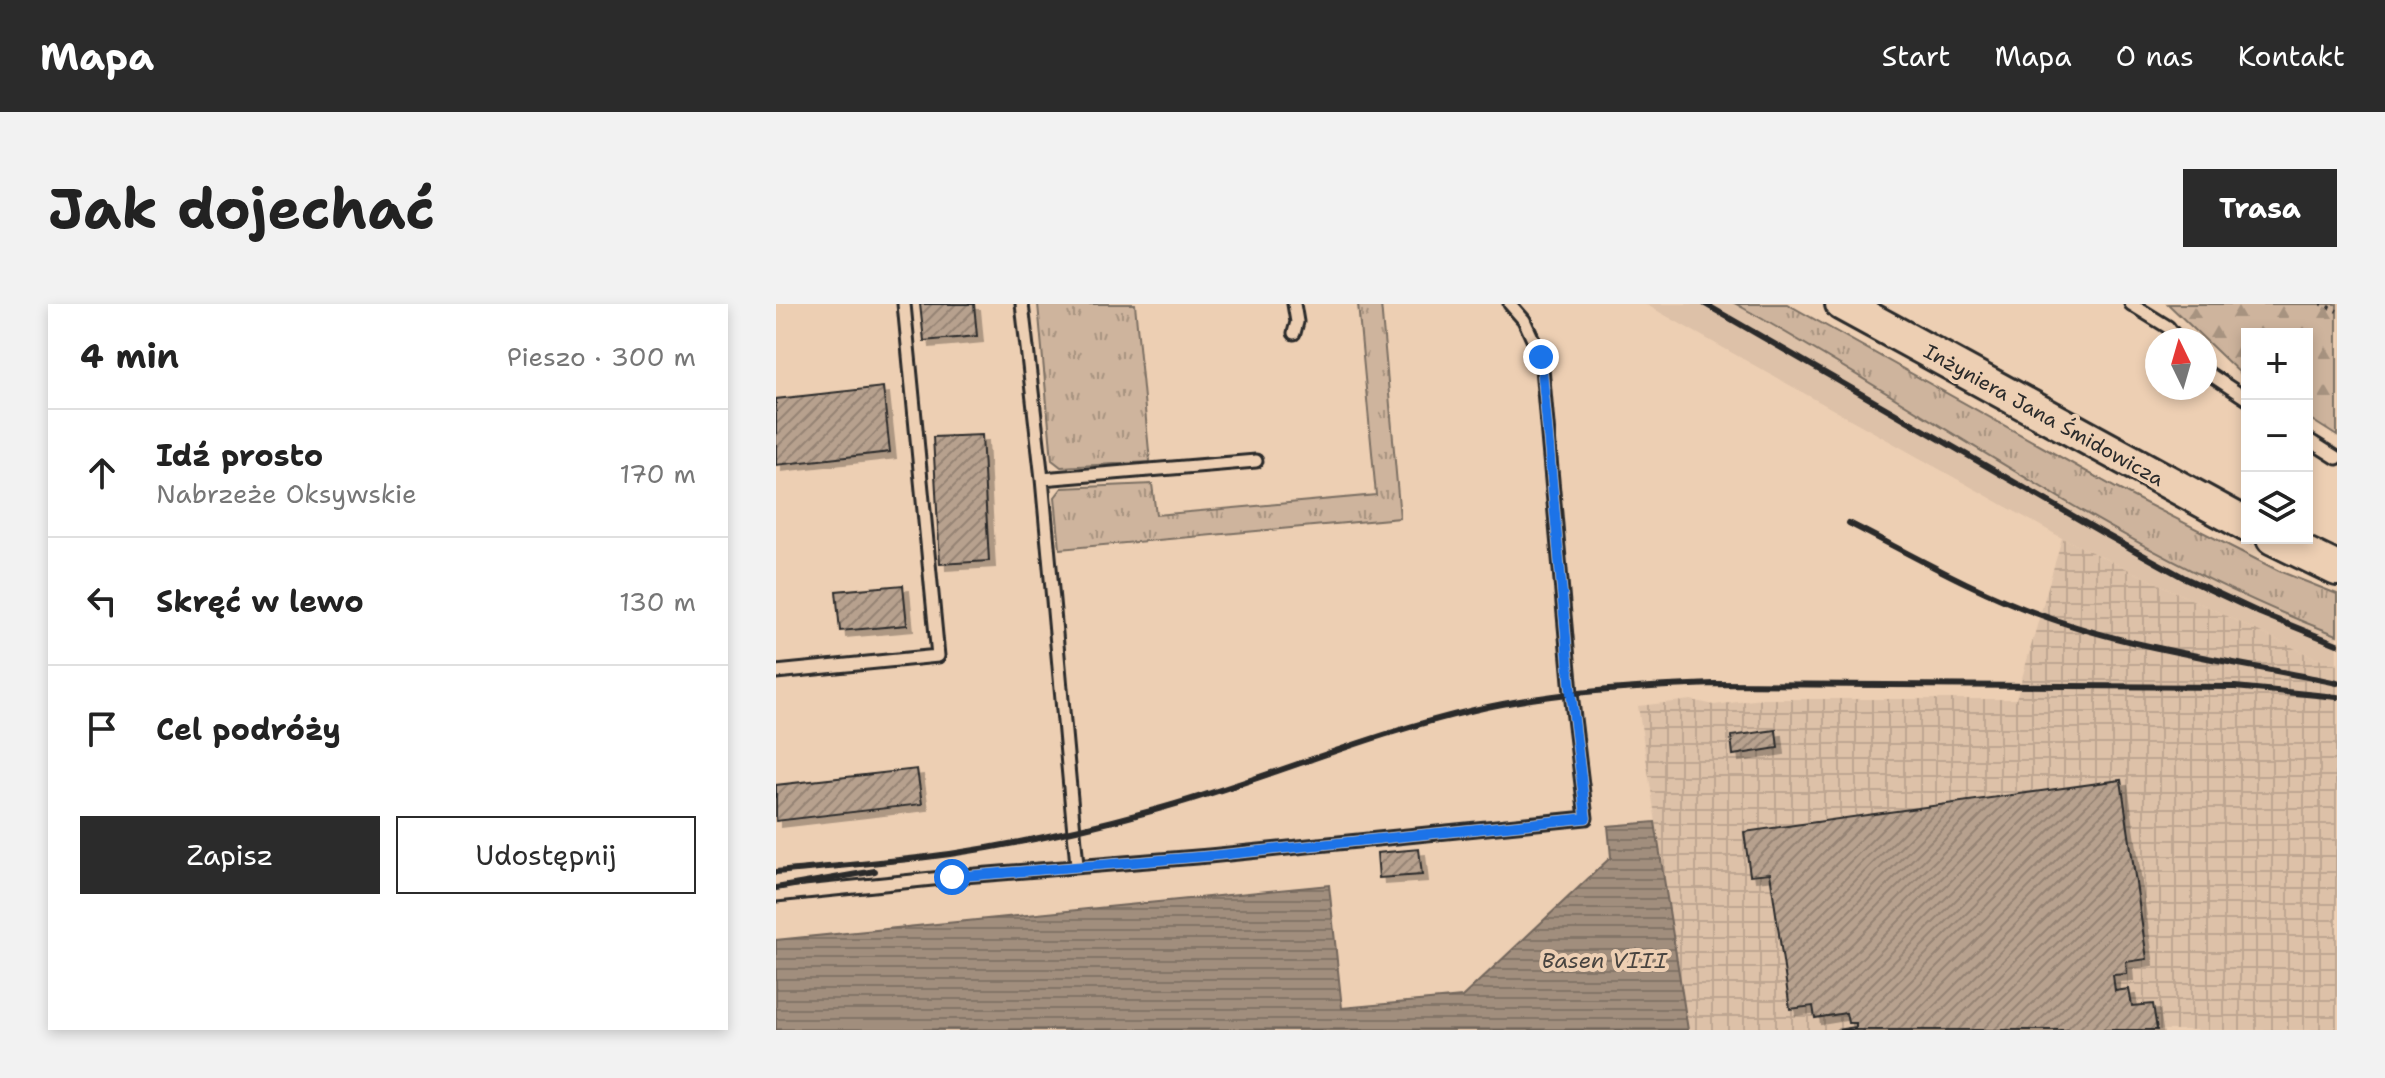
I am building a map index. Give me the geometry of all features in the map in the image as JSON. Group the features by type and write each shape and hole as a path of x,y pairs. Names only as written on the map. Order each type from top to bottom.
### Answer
{"street":[{"name":"Inżyniera Jana Śmidowicza","path":"1842,304 2241,522"},
{"path":"2285,544 2337,569"}],"lane":[{"path":"776,672 938,656 904,304"},
{"path":"1022,304 1042,479 1077,865"},
{"path":"1294,304 1297,322 1294,333"},
{"path":"776,895 1586,818 1571,693 1541,357 1524,320 1510,304"},
{"path":"2131,304 2169,328"},
{"path":"2217,379 2241,395"},
{"path":"2313,443 2337,458"},
{"path":"1042,479 1256,461"}],"path":[{"path":"2321,304 2337,311"}],"shaded area":[{"path":"1645,304 1736,304 2144,545 2240,595 2337,635 2337,665 2315,658 2062,538"},
{"path":"2062,538 2315,658 2337,665 2337,1030 1688,1030 1638,706 1691,700 1714,705 1762,699 2016,699"}],"green space":[{"path":"1038,304 1135,304 1150,462 1061,467 1052,460"},
{"path":"1358,304 1381,304 1400,518 1060,549 1055,497 1062,488 1152,484 1156,515 1376,495"},
{"path":"1736,304 1787,304 2116,488 2279,571 2337,594 2337,635 2180,565 2105,524"},
{"path":"2168,304 2337,304 2337,436 2313,421 2313,328 2241,328 2241,374 2217,351 2217,328 2193,328"}],"water":[{"name":"Basen VIII","path":"1655,822 1688,1030 776,1030 776,940 1329,885 1342,1008 1462,997 1611,857 1608,826"}],"building":[{"path":"920,304 974,304 977,336 924,341"},
{"path":"883,387 890,452 776,465 776,399"},
{"path":"982,435 989,561 940,564 933,437"},
{"path":"903,585 907,625 840,631 836,591"},
{"path":"1776,730 1778,748 1733,755 1731,736"},
{"path":"917,769 922,804 776,821 776,785"},
{"path":"2121,780 2147,959 2126,962 2127,974 2113,975 2115,991 2129,989 2132,1006 2153,1004 2157,1030 1836,1030 1856,1027 1856,1023 1848,1023 1846,1013 1815,1018 1813,1006 1790,1009 1770,873 1750,875 1744,832"},
{"path":"1419,849 1422,875 1379,878 1377,853"}],"railway":[{"path":"1705,304 2183,577 2337,644"},
{"path":"1849,523 1992,595 2077,627 2150,646 2337,683"},
{"path":"776,872 950,854 1077,830 1192,799 1433,720 1563,695 1714,684 2235,687 2337,697"},
{"path":"776,888 875,871"}],"route":[{"path":"952,877 1209,856 1586,818 1571,693 1541,357"}]}
